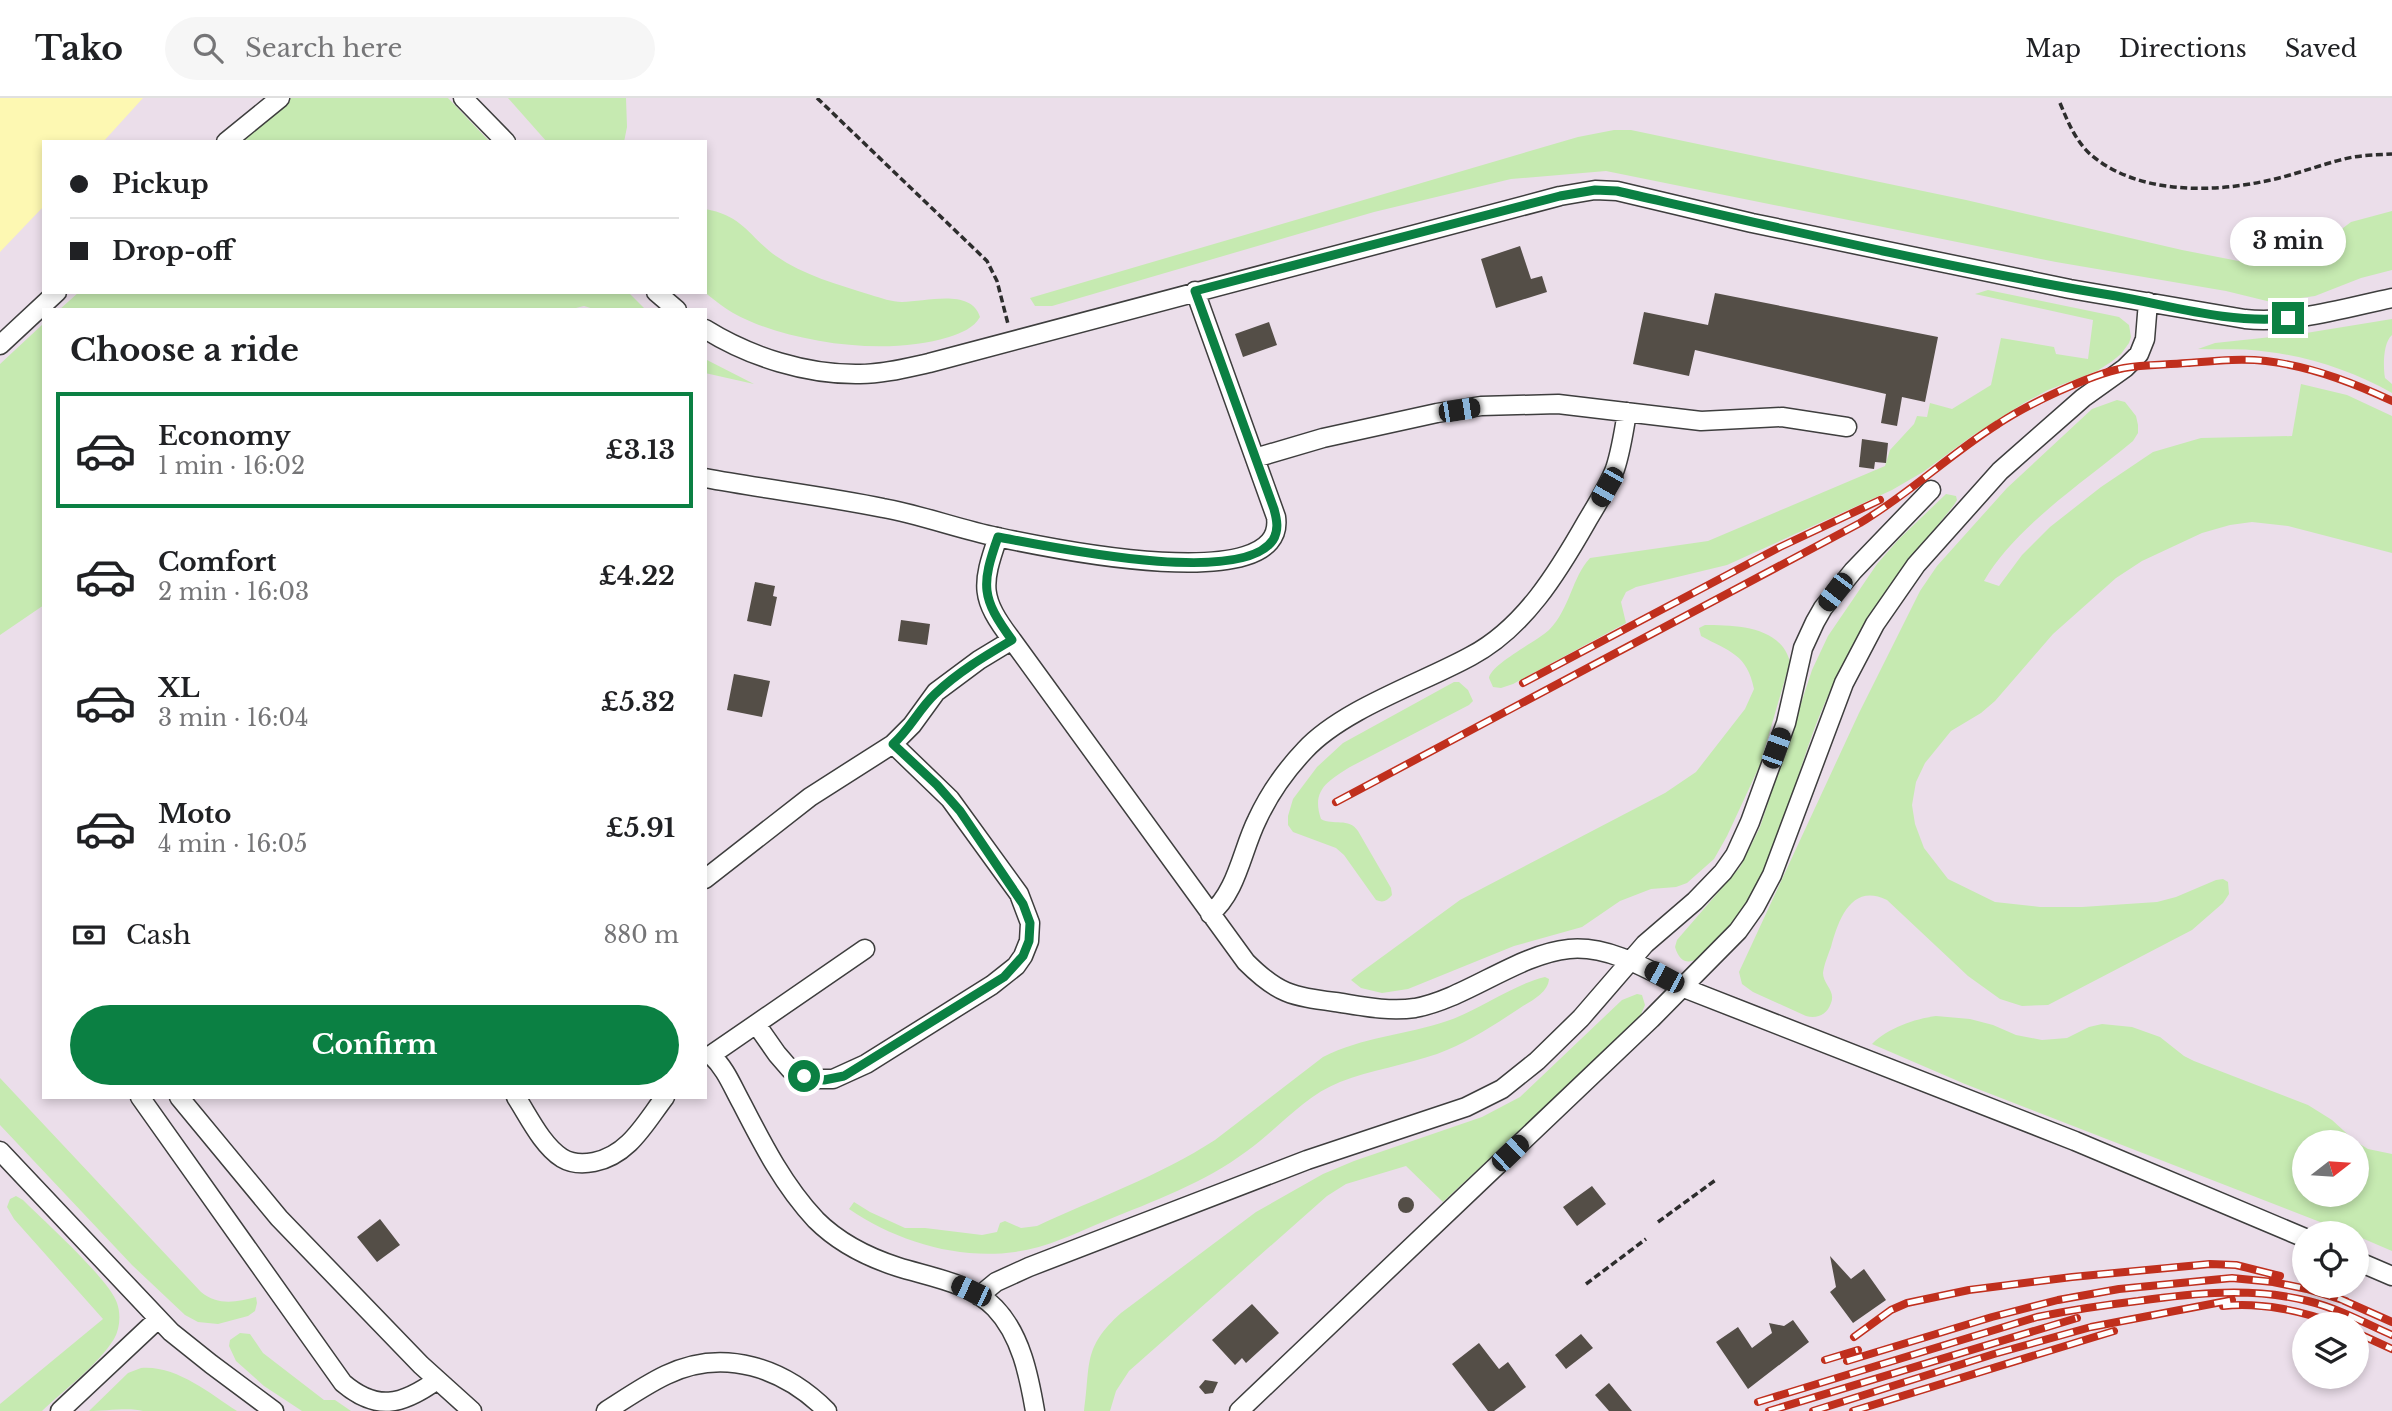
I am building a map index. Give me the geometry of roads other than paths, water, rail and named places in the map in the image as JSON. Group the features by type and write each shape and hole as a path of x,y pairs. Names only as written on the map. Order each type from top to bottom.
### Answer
{"lane":[{"path":"228,140 280,98"},
{"path":"463,98 504,140"},
{"path":"707,330 743,349 770,359 839,374 908,368 1560,196 1595,190 1617,191 2070,289 2262,321 2306,316 2392,298"},
{"path":"707,478 884,508 998,537 1107,555 1160,562 1215,562 1243,558 1270,544 1277,532 1274,509 1195,291"},
{"path":"0,345 55,294"},
{"path":"658,294 675,308"},
{"path":"1239,1411 1684,988 1738,931 1763,893 1779,858 1844,683 1889,602 1947,529 2013,458 2139,354 2145,339 2148,302"},
{"path":"1255,458 1336,435 1481,406 1558,404 1701,422 1782,417 1847,427"},
{"path":"1210,914 1224,899 1269,796 1308,746 1358,713 1490,646 1516,623 1532,604 1607,487 1619,456 1627,412"},
{"path":"979,1296 996,1282 1029,1267 1307,1160 1440,1116 1488,1097 1519,1077 1581,1018 1645,944 1710,887 1735,855 1786,723 1803,649 1815,622 1853,571 1931,490"},
{"path":"998,537 988,568 986,590 991,610 1210,914 1246,961 1273,987 1319,1000 1385,1010 1424,1006 1555,951 1581,949 1630,961 1684,988 2075,1141 2292,1233"},
{"path":"707,877 810,796 893,744 912,725 936,692 1012,640"},
{"path":"756,1024 790,1069 815,1079 833,1079 866,1064 992,985 1016,966 1023,956 1029,941 1030,923 1018,894 950,799 893,744"},
{"path":"865,949 708,1057 729,1077 787,1185 829,1232 867,1256 955,1284 979,1296 1001,1314 1016,1342 1027,1373 1035,1411"},
{"path":"141,1099 356,1397 368,1405 395,1404 411,1398 437,1380"},
{"path":"181,1099 279,1218 437,1380 472,1411"},
{"path":"517,1099 540,1134 556,1152 570,1161 588,1163 610,1158 621,1151 663,1099"},
{"path":"0,1151 158,1319 192,1350 274,1411"},
{"path":"2369,1266 2392,1276"},
{"path":"60,1411 158,1319"},
{"path":"606,1411 665,1375 689,1366 721,1362 748,1364 774,1373 802,1389 827,1411"}],"railway":[{"path":"1336,802 1860,523 1998,424 2042,399 2094,377 2139,366 2256,360 2315,371 2392,401"},
{"path":"1523,683 1780,547 1880,500"},
{"path":"1854,1337 1891,1310 1907,1303 1969,1290 2210,1264 2236,1265 2280,1276"},
{"path":"1847,1361 1992,1317 2058,1300 2119,1289 2232,1278 2273,1282 2346,1301"},
{"path":"1758,1402 2037,1317 2180,1296 2244,1293 2287,1297 2330,1308 2392,1335"},
{"path":"2338,1298 2392,1322"},
{"path":"1813,1411 1994,1354 2091,1327 2232,1300"},
{"path":"2223,1306 2252,1305 2294,1312"},
{"path":"1769,1411 2077,1318"},
{"path":"1853,1411 2114,1331"},
{"path":"2369,1338 2392,1349"},
{"path":"1825,1360 1858,1350"}]}
